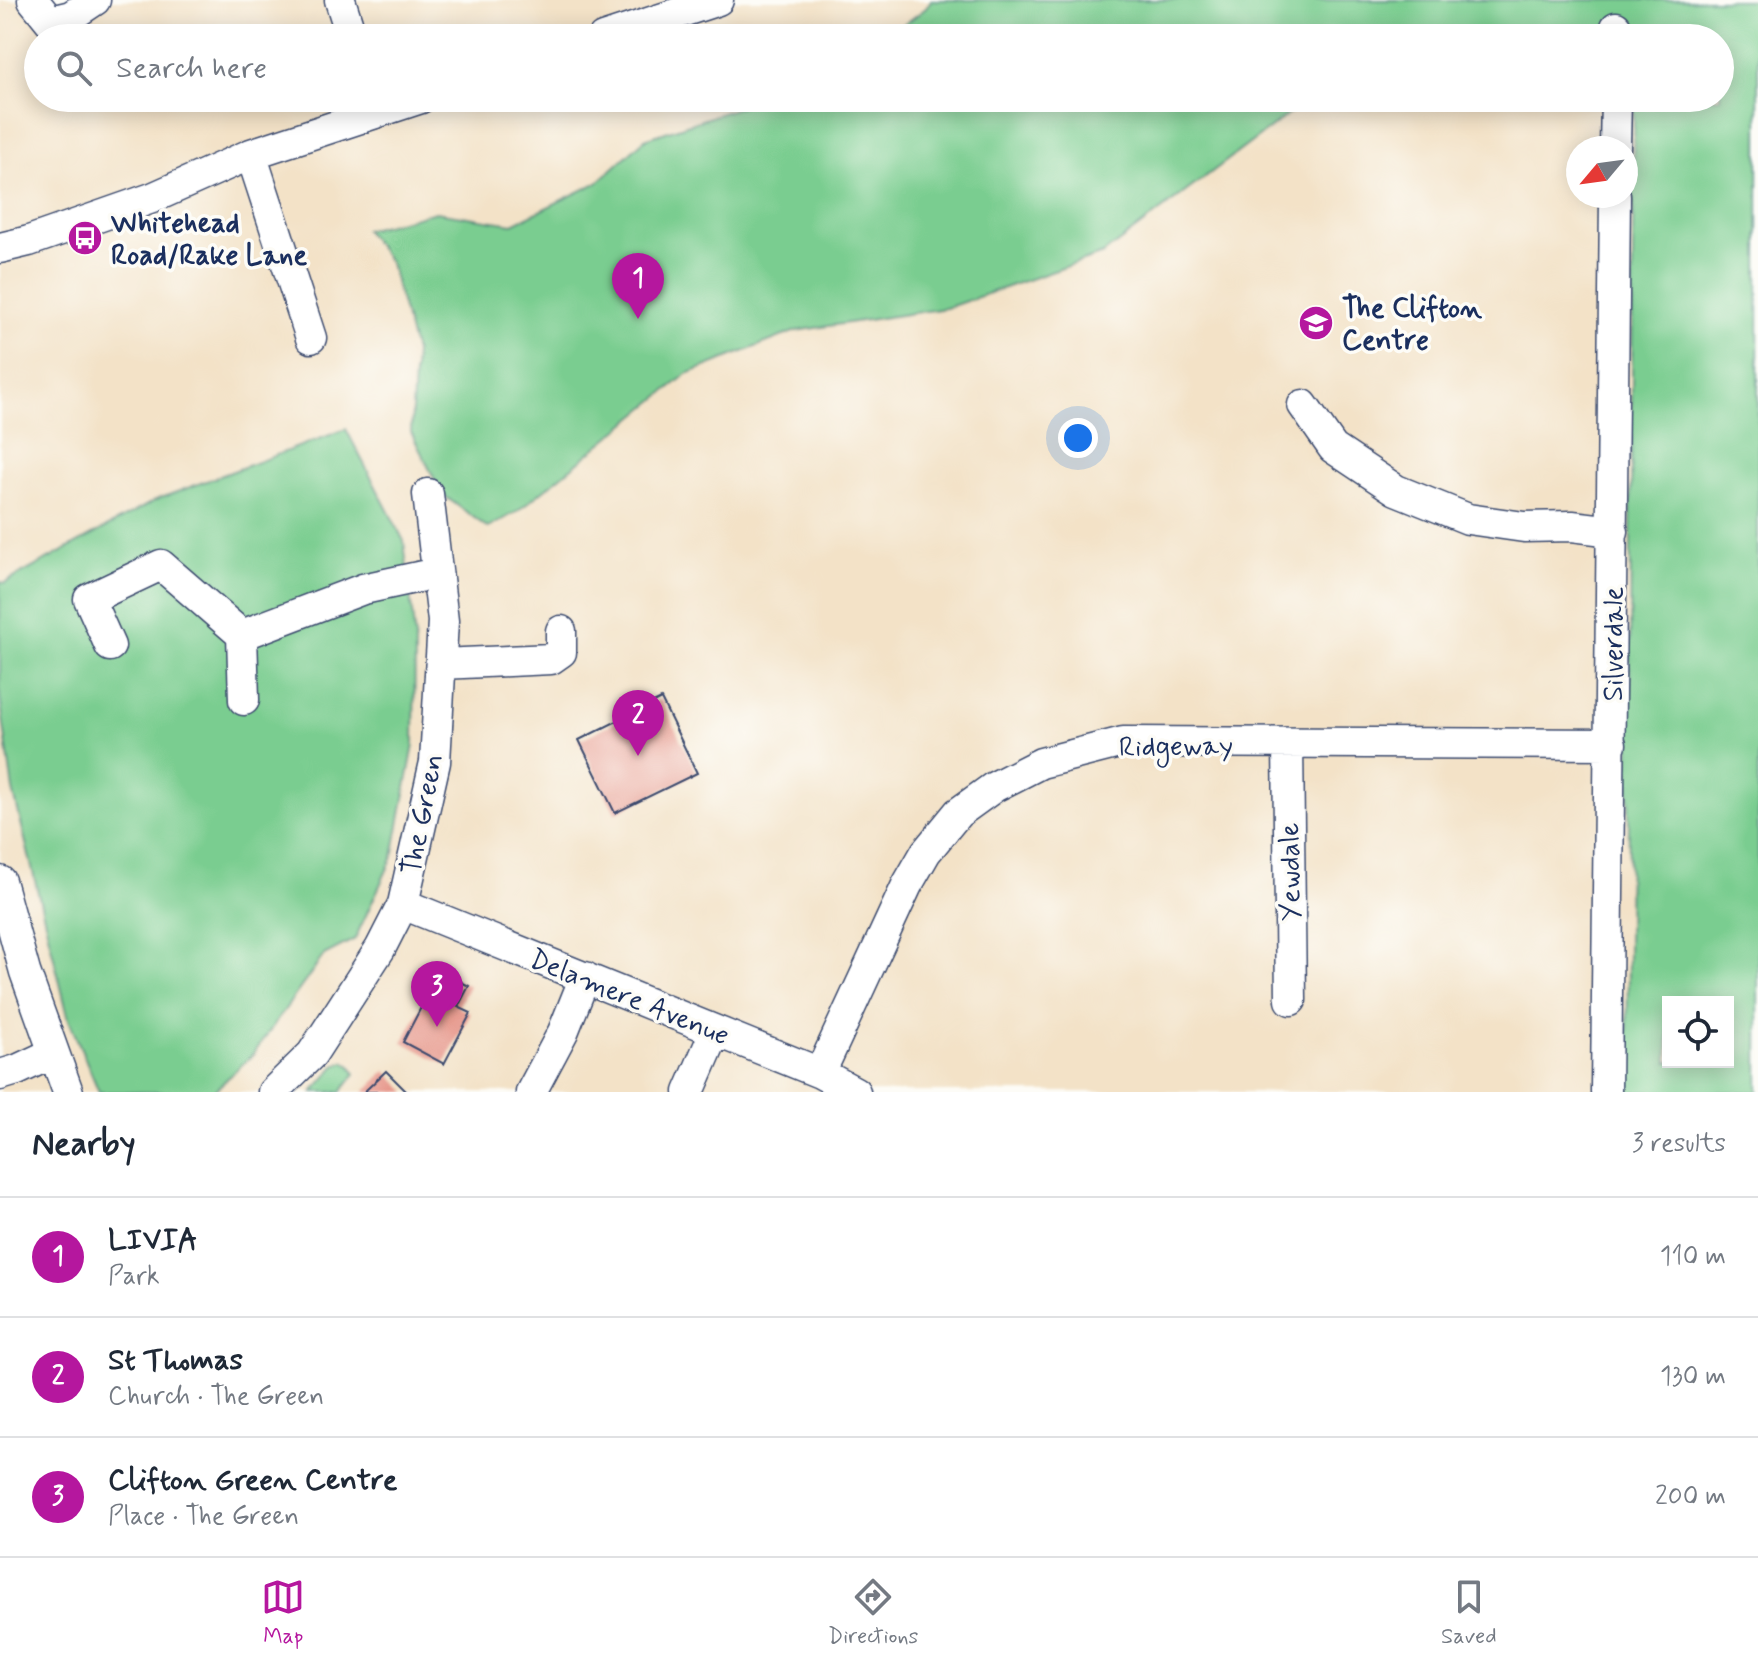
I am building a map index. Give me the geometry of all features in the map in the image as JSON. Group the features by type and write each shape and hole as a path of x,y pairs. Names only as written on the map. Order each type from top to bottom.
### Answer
{"street":[{"path":"47,20 71,16 95,0"},
{"path":"340,0 348,24"},
{"path":"645,24 718,0"},
{"path":"0,248 29,241 152,198 356,112"},
{"path":"1615,136 1616,112"},
{"path":"251,154 311,338"},
{"name":"Silverdale","path":"1606,1092 1615,208"},
{"path":"1303,405 1333,448 1396,490 1468,519 1524,527 1572,526 1613,531"},
{"name":"The Green","path":"273,1092 312,1054 380,949 403,904 435,762 441,664 443,621 428,494"},
{"path":"110,646 89,599 161,565 242,635 244,700"},
{"path":"242,635 363,589 437,573"},
{"path":"441,664 551,659 561,652 561,631"},
{"name":"Ridgeway","path":"820,1073 907,885 926,852 958,813 994,787 1041,763 1123,742 1611,744"},
{"name":"Yewdale","path":"1288,743 1291,1000"},
{"path":"0,881 25,972 68,1092"},
{"name":"Delamere Avenue","path":"403,904 820,1073 855,1092"},
{"path":"531,1092 563,1032 585,977"},
{"path":"689,1092 715,1032"},
{"path":"0,1075 53,1053"}],"green space":[{"path":"931,0 1758,0 1758,1092 1627,1092 1633,208 1638,208 1638,136 1634,136 1634,112 1734,112 1734,24 905,24 926,8"},
{"path":"725,112 1291,112 1103,254 946,308 796,331 687,374 518,511 488,528 442,494 411,432 415,352 390,263 365,230 436,212 513,224 597,183 645,139"},
{"path":"346,429 404,541 415,639 414,745 393,857 355,939 324,955 253,1054 213,1092 99,1092 69,1020 13,790 0,698 0,582 5,583 158,499"},
{"path":"344,1062 351,1066 355,1074 341,1092 313,1092 335,1066"}],"building":[{"path":"661,699 697,773 615,813 579,740"},
{"path":"440,971 469,986 458,1007 471,1013 444,1064 403,1042"},
{"path":"386,1071 407,1092 364,1092"}],"place":[{"name":"Whitehead Road/Rake Lane","path":"85,238"},
{"name":"LIVIA","path":"638,319"},
{"name":"The Clifton Centre","path":"1316,323"},
{"name":"St Thomas","path":"638,756"},
{"name":"Clifton Green Centre","path":"437,1027"}]}
